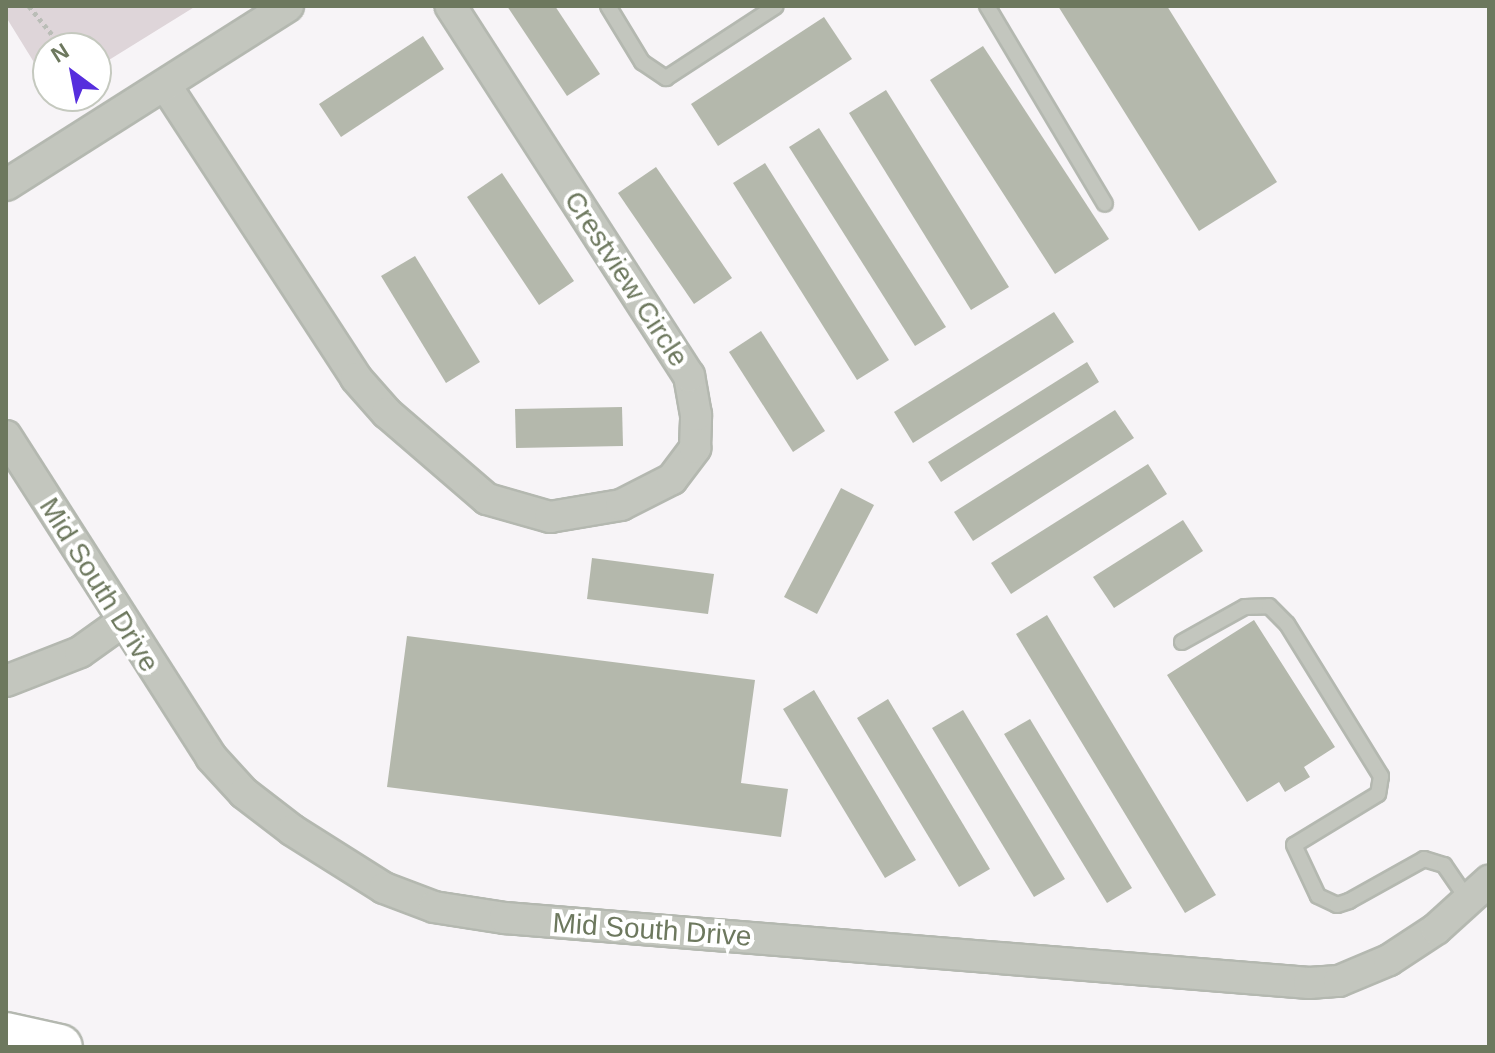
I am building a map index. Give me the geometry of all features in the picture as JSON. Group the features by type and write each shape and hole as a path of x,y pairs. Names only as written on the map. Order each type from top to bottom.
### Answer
{"highway":[{"path":"6,1035 60,1047"}],"street":[{"path":"6,185 288,6"},
{"name":"Crestview Circle","path":"166,86 356,378 387,413 487,499 550,517 621,505 672,479 695,448 696,415 689,376 451,6"},
{"name":"Mid South Drive","path":"6,436 197,737 244,793 342,863 434,907 505,918 1309,983 1339,981 1389,960 1479,891"},
{"path":"6,681 80,652 122,622"}],"lane":[{"path":"608,6 642,62 666,78 776,6"},
{"path":"987,6 1105,204"},
{"path":"1182,642 1245,607 1269,606 1287,624 1381,776 1378,794 1294,845 1318,896 1337,905 1349,901 1424,859 1444,865 1479,891"}],"path":[{"path":"29,6 50,32"}],"shaded area":[{"path":"6,6 196,6 112,58 112,32 32,32 32,59 6,17"}],"building":[{"path":"507,6 555,6 600,74 567,96"},
{"path":"1058,6 1167,6 1277,182 1199,231"},
{"path":"824,17 852,59 718,146 691,104"},
{"path":"423,36 444,69 341,137 319,104"},
{"path":"983,46 1109,239 1055,274 930,80"},
{"path":"886,90 1009,287 971,310 849,113"},
{"path":"819,128 946,327 915,346 789,147"},
{"path":"765,163 889,360 857,380 733,183"},
{"path":"656,167 732,278 694,304 618,193"},
{"path":"502,173 574,281 539,305 467,197"},
{"path":"415,256 480,362 446,383 381,276"},
{"path":"1054,312 1074,342 913,443 894,412"},
{"path":"761,331 825,431 793,452 729,352"},
{"path":"1087,362 1099,382 941,482 928,462"},
{"path":"622,407 623,446 516,448 515,409"},
{"path":"1115,410 1134,438 973,541 954,512"},
{"path":"1148,464 1167,494 1011,594 991,563"},
{"path":"841,488 874,505 817,614 784,597"},
{"path":"1183,520 1203,551 1114,608 1093,577"},
{"path":"592,558 714,574 708,614 587,599"},
{"path":"1047,615 1216,895 1185,913 1016,634"},
{"path":"1254,620 1335,747 1304,767 1310,777 1285,792 1279,782 1247,802 1167,675"},
{"path":"407,636 755,680 741,783 788,789 781,837 387,787"},
{"path":"814,690 916,860 885,878 783,709"},
{"path":"888,699 990,869 959,887 857,718"},
{"path":"963,710 1065,879 1034,897 932,728"},
{"path":"1030,719 1132,888 1107,903 1004,734"}]}
